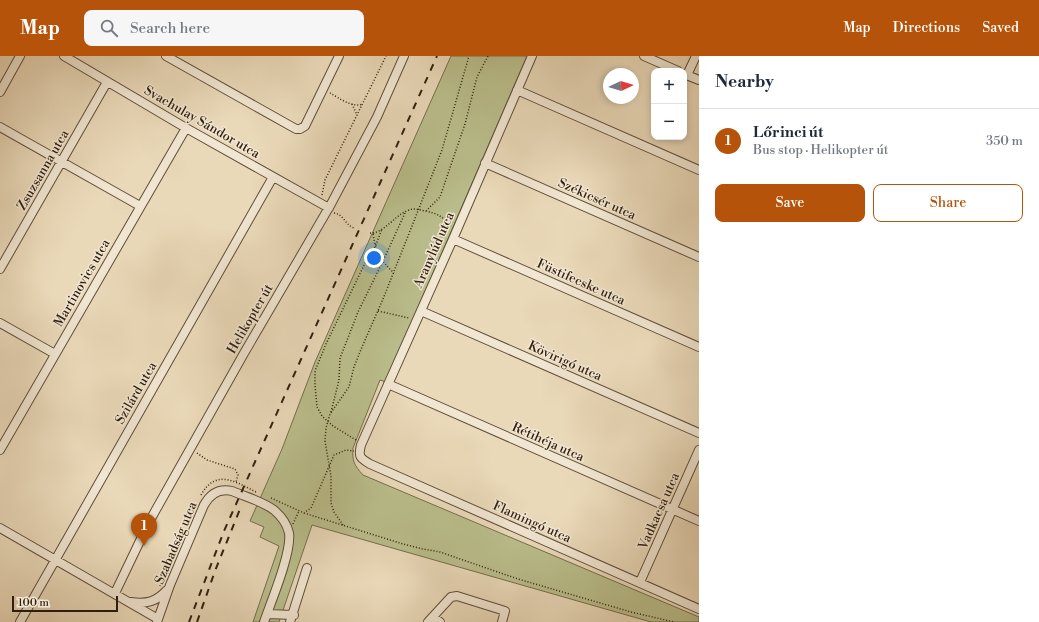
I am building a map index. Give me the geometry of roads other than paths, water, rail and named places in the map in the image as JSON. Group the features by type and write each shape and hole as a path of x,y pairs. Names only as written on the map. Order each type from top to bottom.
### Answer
{"street":[{"path":"0,92 20,56"},
{"name":"Svachulay Sándor utca","path":"64,56 186,128 320,203 330,211"},
{"path":"166,56 296,129 300,129 305,126 339,56"},
{"name":"Helikopter út","path":"115,593 149,522 243,355 330,211 377,117 404,56"},
{"name":"Aranylúd utca","path":"359,452 361,443 421,311 532,56"},
{"path":"644,56 671,68"},
{"path":"687,72 696,56"},
{"path":"687,74 699,80"},
{"name":"Zsuzsanna utca","path":"0,270 108,82"},
{"path":"517,90 699,170"},
{"path":"0,127 140,206"},
{"name":"Martinovics utca","path":"0,450 186,128"},
{"name":"Székicsér utca","path":"485,163 699,257"},
{"name":"Szilárd utca","path":"20,622 273,177"},
{"name":"Füstifecske utca","path":"454,236 699,347"},
{"name":"Kövirigó utca","path":"421,311 699,433"},
{"path":"0,323 55,354"},
{"name":"Rétihéja utca","path":"388,384 699,521"},
{"name":"Vadkacsa utca","path":"640,582 699,450"},
{"name":"Flamingó utca","path":"359,452 361,458 370,464 699,609"},
{"name":"Szabadság utca","path":"157,620 206,502 215,493 223,490 232,491 272,509 281,516 288,529 289,537 287,552 266,618"},
{"path":"0,528 129,601 157,620"},
{"path":"266,618 292,618 307,568"},
{"path":"129,601 139,603 153,602 170,586"},
{"path":"430,620 451,597 457,596 505,611 502,622"},
{"path":"430,620 440,622"}],"railway":[{"path":"189,622 224,531 437,56"},
{"path":"197,622 215,571 240,509"}],"place":[{"name":"Lőrinci út","path":"144,546"}]}
